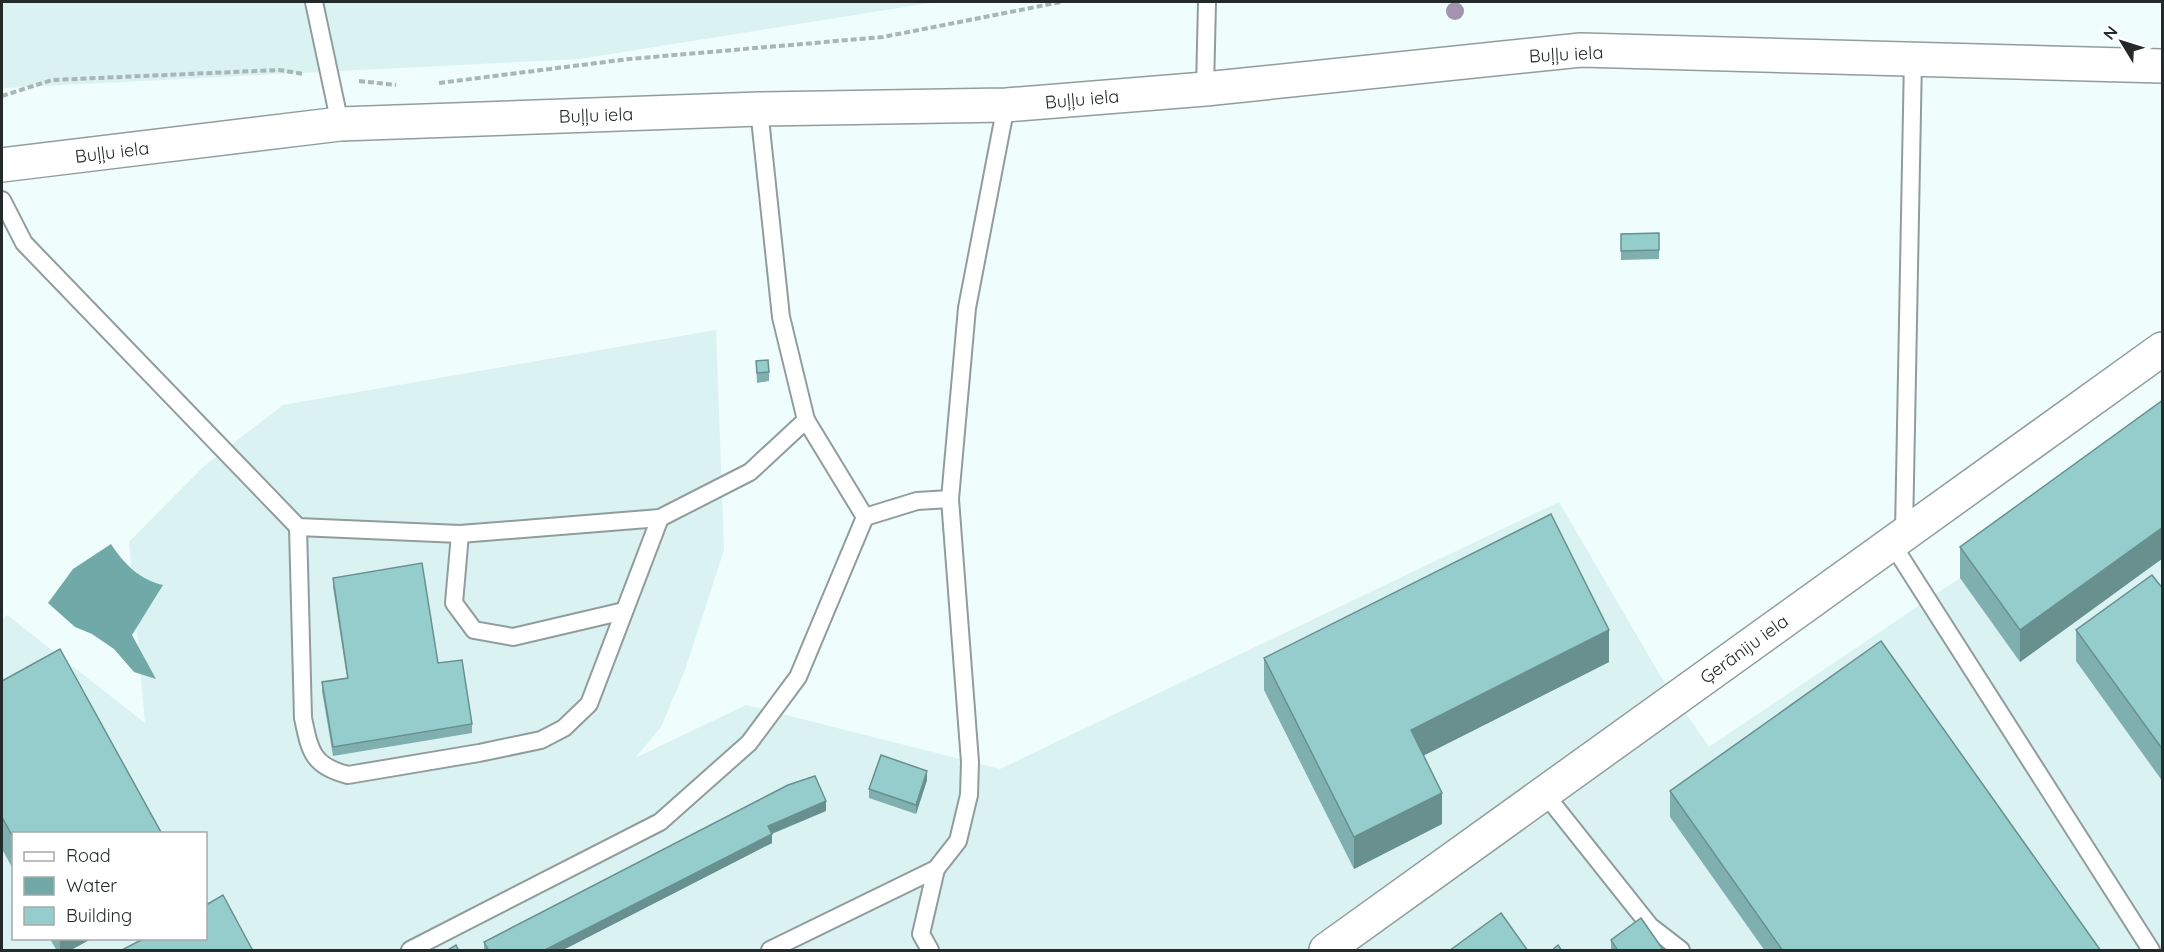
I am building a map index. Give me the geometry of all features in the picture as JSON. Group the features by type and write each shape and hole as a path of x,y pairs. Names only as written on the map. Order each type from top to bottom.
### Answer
{"street":[{"name":"Buļļu iela","path":"2,165 340,124 759,109 1006,105 1204,89 1581,50 2163,66"},
{"name":"Ģerāniju iela","path":"1326,951 1897,537 2163,349"}],"lane":[{"path":"314,2 340,124"},
{"path":"1204,89 1207,2"},
{"path":"1913,58 1897,537 2151,951"},
{"path":"930,951 921,934 936,869 958,841 969,795 970,762 950,499 967,308 1006,105"},
{"path":"759,109 781,317 806,420 865,517"},
{"path":"2,200 24,243 298,527 303,718 309,747 318,762 331,771 348,775 469,755 541,740 564,728 589,704 660,518"},
{"path":"298,527 460,534 660,518 750,472 806,420"},
{"path":"865,517 917,501 950,499"},
{"path":"410,951 660,822 749,743 798,677 865,517"},
{"path":"460,534 454,603 474,630 513,637 624,611"},
{"path":"1545,794 1650,926 1681,951"},
{"path":"770,951 936,869"}],"path":[{"path":"435,83 629,59 883,37 1061,2"},
{"path":"2,96 52,80 279,70 400,85"}],"shaded area":[{"path":"2,2 936,2 579,59 2,88"},
{"path":"716,330 724,550 685,670 661,727 635,758 746,705 1000,769 1559,502 1661,677 1709,747 1960,578 2162,432 2162,950 2,950 2,621 7,615 145,723 129,542 204,466 283,405"}],"water":[{"path":"111,544 133,570 163,585 132,635 156,679 134,672 114,649 92,634 75,627 48,603 73,569"}],"building":[{"path":"1659,233 1659,250 1621,251 1621,234"},
{"path":"768,360 769,372 757,373 756,361"},
{"path":"2163,400 2163,527 2020,630 1960,547"},
{"path":"1551,514 1609,630 1411,730 1442,793 1354,837 1264,658"},
{"path":"422,563 438,663 462,660 472,724 333,747 322,682 348,678 333,578"},
{"path":"2152,575 2163,589 2163,750 2076,630"},
{"path":"1881,641 2101,951 1783,951 1670,791"},
{"path":"60,649 161,832 12,832 12,835 2,817 2,681"},
{"path":"881,755 927,771 916,805 869,789"},
{"path":"815,776 826,801 768,826 772,834 543,951 489,951 484,942 788,785"},
{"path":"223,895 253,951 120,951 141,940 207,940 207,904"},
{"path":"1501,913 1528,951 1449,951"},
{"path":"1641,918 1664,951 1618,951 1611,940"},
{"path":"456,945 459,951 446,951"},
{"path":"1558,945 1562,951 1551,951"}]}
